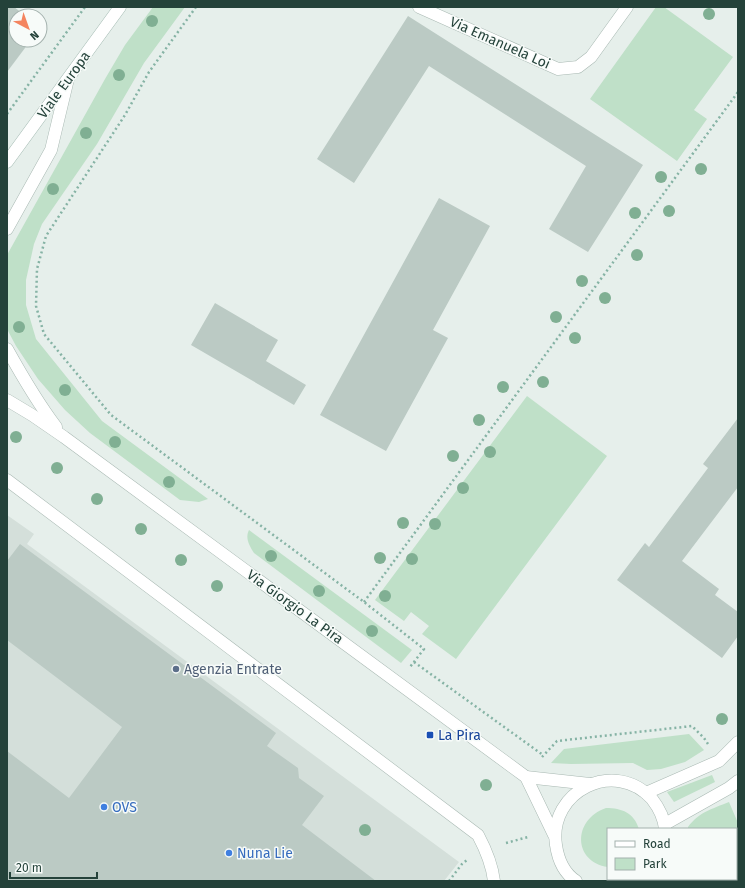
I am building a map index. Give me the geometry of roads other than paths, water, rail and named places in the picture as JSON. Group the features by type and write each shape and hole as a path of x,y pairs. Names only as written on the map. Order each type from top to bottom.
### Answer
{"street":[{"name":"Viale Europa","path":"7,162 120,7"},
{"name":"Via Emanuela Loi","path":"419,7 558,69 578,67 591,57 627,7"},
{"path":"7,229 51,150 68,79"},
{"path":"7,349 24,380 44,411 64,437"},
{"path":"7,400 64,437"},
{"name":"Via Giorgio La Pira","path":"64,437 526,777 554,835"},
{"path":"7,480 478,836 486,849 493,871 494,881"},
{"path":"646,793 718,761 738,742"},
{"path":"526,777 590,784 605,781 619,781 646,793 658,807 665,826 729,788 738,781"},
{"path":"576,881 565,870 557,854 554,835 557,819 564,804 576,792 590,784"}],"place":[{"name":"Agenzia Entrate","path":"176,669"},
{"name":"La Pira","path":"430,735"},
{"name":"OVS","path":"104,807"},
{"name":"Nuna Lie","path":"229,853"}]}
